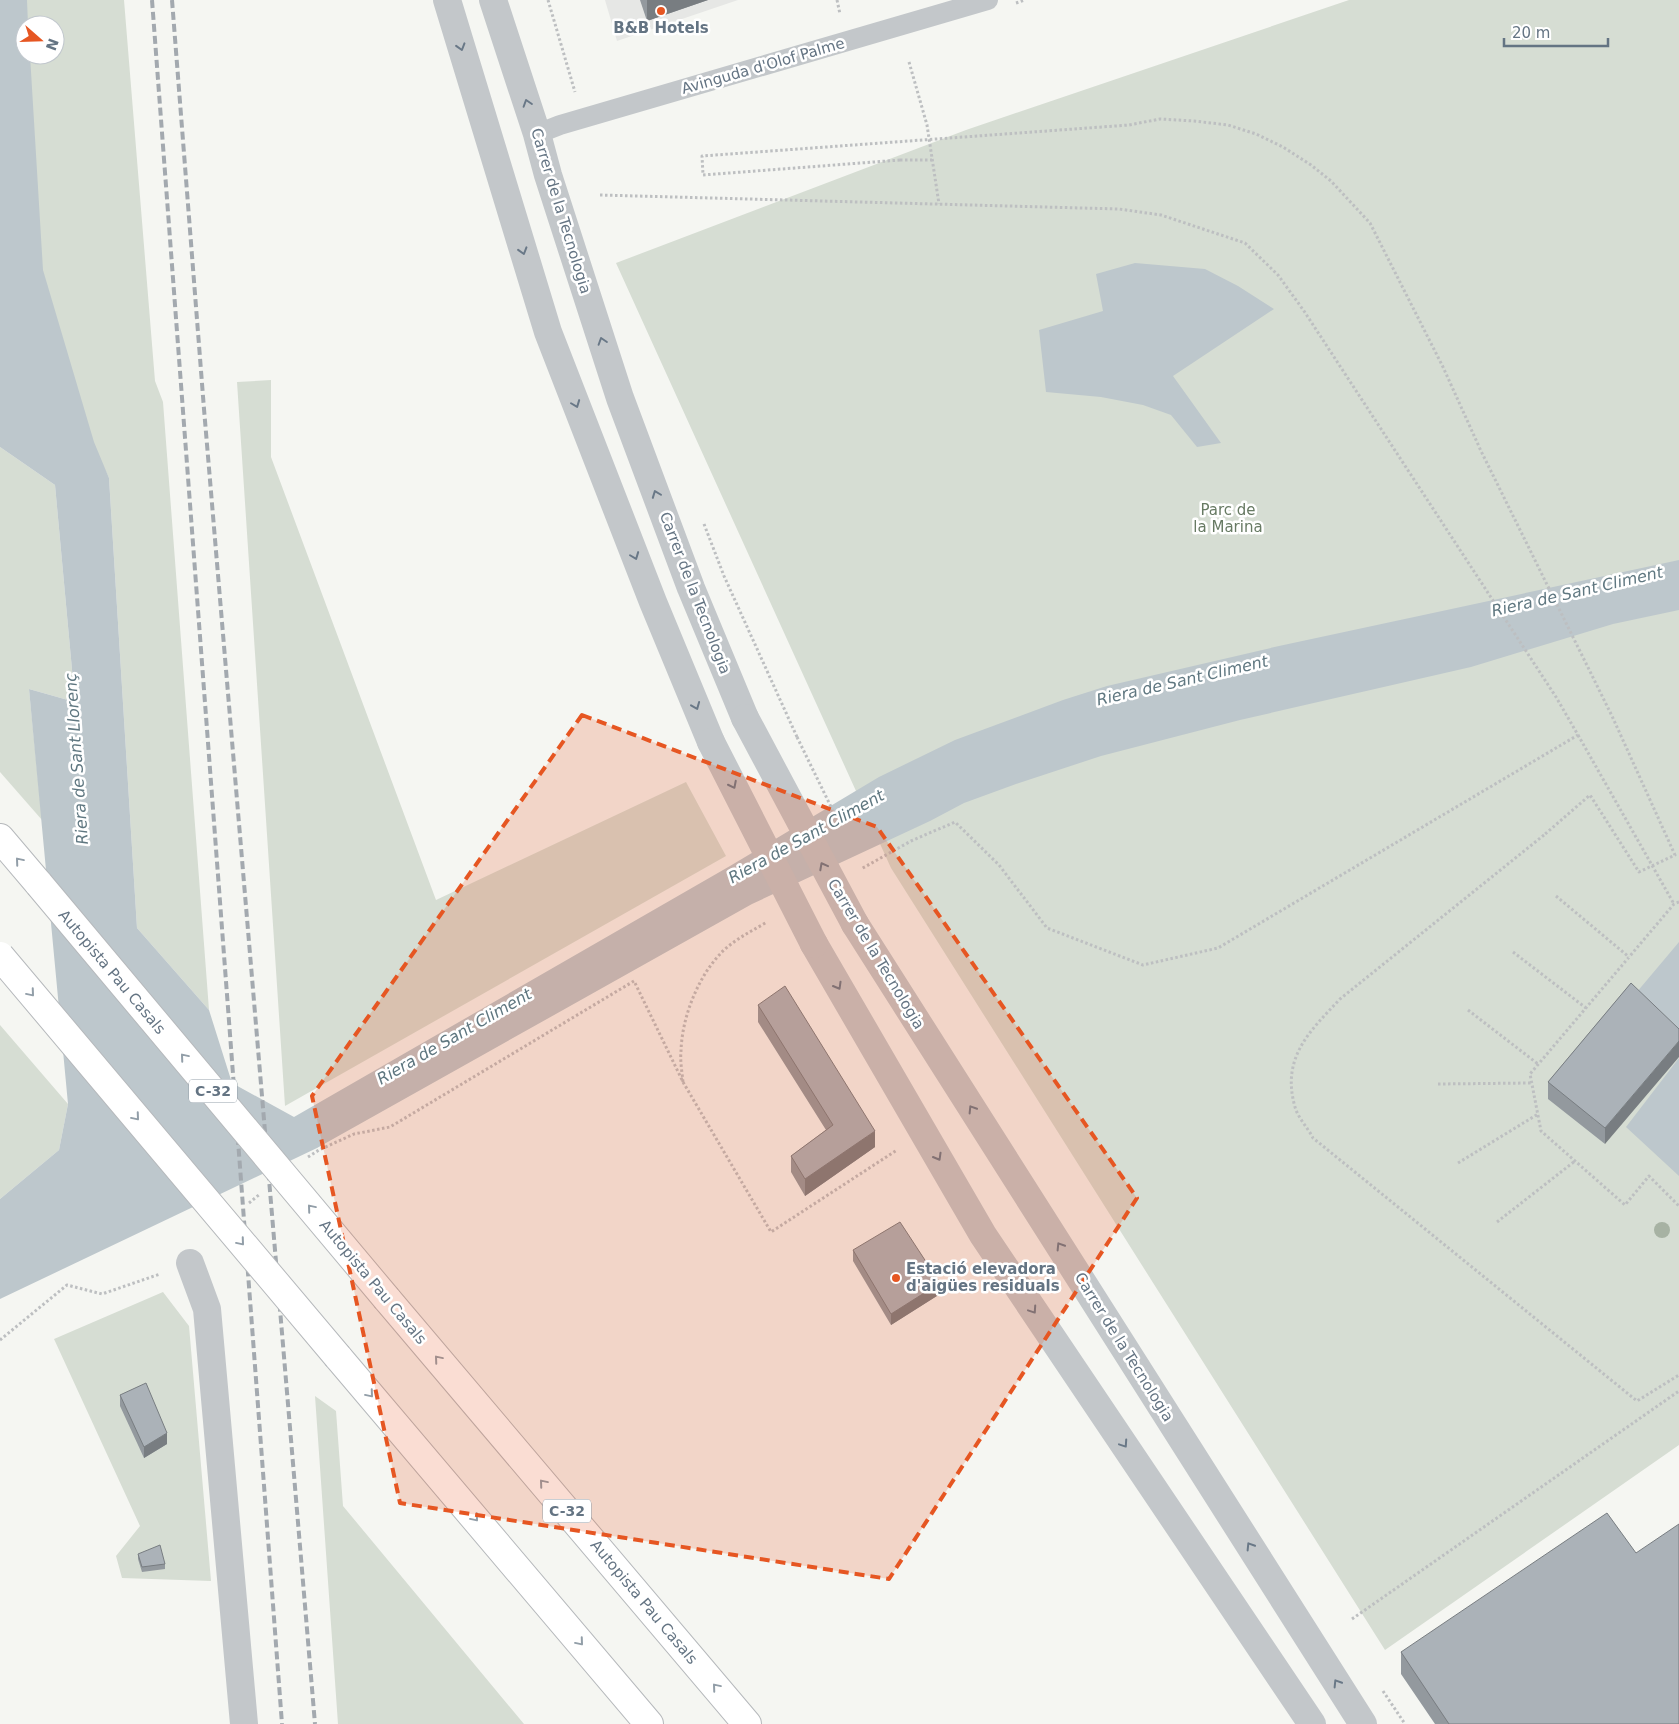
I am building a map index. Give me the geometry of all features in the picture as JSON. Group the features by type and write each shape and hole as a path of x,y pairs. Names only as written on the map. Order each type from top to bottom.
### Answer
{"highway":[{"name":"Autopista Pau Casals","path":"0,838 387,1299 748,1724"},
{"path":"0,956 649,1724"}],"street":[{"path":"447,0 548,332 653,602 710,742 814,944 983,1235 1312,1724"},
{"name":"Carrer de la Tecnologia","path":"493,0 538,134 548,175 620,398 691,588 745,718 855,924 1364,1724"},
{"path":"190,1263 207,1309 244,1724"}],"lane":[{"name":"Avinguda d'Olof Palme","path":"538,134 988,0"}],"path":[{"path":"548,0 584,119"},
{"path":"910,62 927,125 939,204"},
{"path":"932,160 900,160 703,175 702,156 1128,124 1160,119 1194,121 1228,125 1256,134 1283,147 1311,164 1331,181 1370,224 1443,367 1481,451 1612,716 1675,855 1639,872 1590,795 1544,835 1340,999 1312,1029 1297,1052 1291,1076 1296,1108 1313,1138 1637,1401 1679,1375"},
{"path":"600,195 1118,209 1161,215 1245,243 1278,274 1556,697 1674,904"},
{"path":"702,520 724,576 797,737"},
{"path":"860,870 911,841 955,822 999,865 1047,928 1143,965 1218,948 1578,735"},
{"path":"1556,896 1629,957"},
{"path":"1679,902 1674,904 1530,1074 1542,1130 1575,1161 1625,1205 1649,1176 1679,1206"},
{"path":"683,1082 680,1052 690,1006 700,984 710,966 724,950 742,936 768,922"},
{"path":"1513,952 1586,1008"},
{"path":"303,1162 319,1150 354,1134 390,1127 634,981 683,1082 771,1232 904,1146"},
{"path":"1468,1010 1538,1064"},
{"path":"1438,1084 1532,1083"},
{"path":"1458,1163 1538,1114"},
{"path":"1497,1222 1575,1161"},
{"path":"241,1208 264,1191"},
{"path":"0,1340 67,1285 102,1294 190,1263"},
{"path":"1352,1618 1679,1391"}],"highlighted area":[{"path":"582,715 877,827 1137,1198 889,1579 400,1503 312,1096"}],"shaded area":[{"path":"605,0 738,0 617,41"}],"green space":[{"path":"6,0 124,0 155,381 163,402 209,1010 137,928 109,478 26,306"},
{"name":"Parc de la Marina","path":"1349,0 1679,0 1679,1445 1385,1650 891,868 616,263 966,130"},
{"path":"271,380 271,457 436,900 686,782 726,856 285,1106 237,382"},
{"path":"0,447 55,485 75,702 29,689 42,820 0,772"},
{"path":"0,1025 68,1104 59,1150 0,1199"},
{"path":"163,1292 189,1326 211,1581 122,1578 116,1556 140,1526 54,1339"},
{"path":"315,1396 336,1411 343,1506 524,1724 338,1724"}],"water":[{"path":"0,0 27,0 28,15 15,15 15,65 31,65 43,270 94,442 109,478 137,928 209,1010 232,1083 294,1117 730,866 879,777 955,740 1063,700 1107,686 1279,646 1679,560 1679,610 1613,624 1471,667 1240,720 1101,756 964,803 930,821 752,904 317,1148 0,1299 0,1199 59,1150 68,1104 29,689 75,702 55,485 0,447"},
{"path":"1135,263 1205,269 1238,286 1274,309 1173,376 1221,443 1197,447 1171,415 1143,405 1101,397 1046,392 1039,330 1103,311 1096,274"},
{"path":"1679,942 1679,1030 1631,999"},
{"path":"1679,1058 1679,1176 1626,1127"}],"building":[{"path":"1631,983 1679,1029 1679,1041 1605,1128 1548,1082"},
{"path":"785,986 875,1131 805,1179 791,1156 833,1125 758,1005"},
{"name":"Estació elevadora d'aigües residuals","path":"900,1222 940,1283 891,1314 853,1250"},
{"path":"146,1383 167,1433 144,1447 120,1395"},
{"path":"1607,1513 1636,1553 1679,1524 1679,1724 1449,1724 1401,1652"},
{"path":"160,1545 165,1564 142,1567 138,1554"}],"railway":[{"path":"152,0 282,1724"},
{"path":"172,0 204,409 315,1724"}],"place":[{"name":"B&B Hotels","path":"661,11"},
{"name":"Estació elevadora d'aigües residuals","path":"896,1278"}],"water label":[{"name":"Riera de Sant Climent","path":"1577,591"},
{"name":"Riera de Sant Climent","path":"1182,680"},
{"name":"Riera de Sant Llorenç","path":"76,759"},
{"name":"Riera de Sant Climent","path":"806,836"},
{"name":"Riera de Sant Climent","path":"454,1036"}]}
